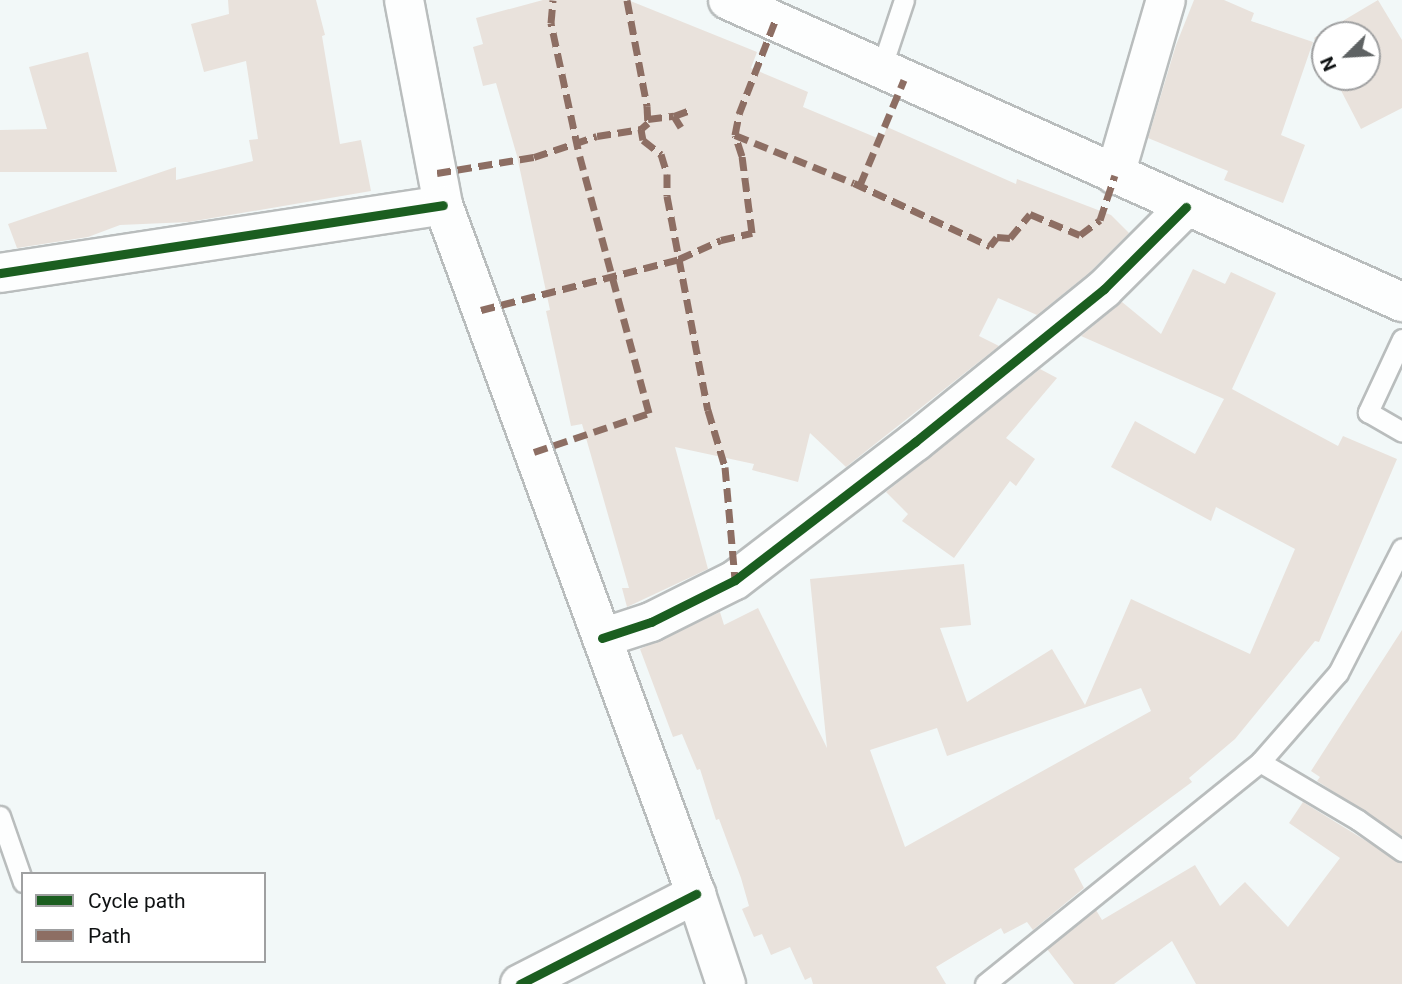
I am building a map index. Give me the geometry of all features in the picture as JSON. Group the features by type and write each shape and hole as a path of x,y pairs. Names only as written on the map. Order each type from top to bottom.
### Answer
{"main road":[{"path":"404,0 443,205 696,894 726,984"},
{"path":"728,0 1402,302"},
{"path":"1115,175 1166,0"},
{"path":"0,273 443,205"},
{"path":"602,638 651,622 735,580 915,442 1104,289 1186,207"},
{"path":"520,984 696,894"}],"lane":[{"path":"881,69 904,0"},
{"path":"1402,339 1368,412 1402,432"},
{"path":"985,984 1260,762 1338,673 1402,548"},
{"path":"1260,762 1358,820 1402,851"},
{"path":"0,816 21,875"}],"building":[{"path":"228,0 316,0 325,35 322,36 340,144 361,140 371,191 189,222 120,225 88,237 17,248 8,224 176,167 176,180 253,161 249,140 258,139 246,61 204,72 191,24 229,14"},
{"path":"543,0 628,0 757,52 751,68 808,92 803,107 882,140 887,127 1016,184 1017,179 1111,215 1129,233 1089,273 1037,315 998,298 979,336 999,346 846,467 810,433 798,482 752,470 754,464 675,447 708,569 627,607 622,588 629,588 582,424 571,426 546,311 550,310 517,156 496,83 483,86 473,47 483,44 476,18"},
{"path":"1194,0 1224,0 1254,13 1251,21 1311,41 1281,135 1305,145 1283,203 1224,180 1228,171 1148,138 1176,45"},
{"path":"1378,0 1402,40 1402,108 1361,129 1341,91 1381,91 1381,21 1343,21"},
{"path":"88,52 117,172 0,172 0,130 47,129 29,67"},
{"path":"1193,269 1225,284 1231,272 1276,293 1232,389 1338,446 1343,436 1397,459 1319,642 1315,641 1235,739 1189,778 1192,782 1074,869 1084,888 1033,930 1027,922 1004,934 1001,928 936,967 946,984 813,984 811,977 805,980 790,947 771,955 762,934 754,937 742,909 749,906 741,878 719,819 716,820 700,769 697,770 682,734 673,737 640,649 720,612 724,625 758,608 827,748 810,579 964,564 971,625 940,628 967,702 1052,649 1085,705 1131,599 1250,654 1295,549 1216,507 1211,521 1111,467 1135,421 1195,454 1224,399 1081,336 1122,302 1161,334","holes":["1141,688 1151,711 905,847 870,750 937,728 947,756"]},
{"path":"1040,369 1057,378 1006,438 1035,459 1016,486 1010,481 954,558 902,521 908,514 886,492"},
{"path":"1402,630 1402,836 1317,781 1320,777 1311,771"},
{"path":"1303,802 1402,863 1402,984 1196,984 1172,941 1114,984 1074,984 1047,949 1096,910 1102,920 1195,865 1220,906 1245,882 1288,927 1340,858 1289,823"}],"marked path":[{"path":"534,452 649,413 578,149 551,23 553,0"},
{"path":"627,0 647,106 648,123 641,129 643,140 661,154 667,174 667,196 708,410 725,467 735,580"},
{"path":"481,310 679,259 721,240 752,233 742,156 735,135 739,114 775,21"},
{"path":"860,185 904,80"},
{"path":"674,116 693,109"},
{"path":"648,119 674,116 681,127"},
{"path":"437,173 534,157 597,136 641,129"},
{"path":"735,135 854,183 990,246 997,237 1010,238 1030,214 1080,235 1100,220 1115,175"}],"cycle path":[{"path":"0,273 443,205"},
{"path":"602,638 651,622 735,580 915,442 1104,289 1186,207"},
{"path":"520,984 696,894"}]}
